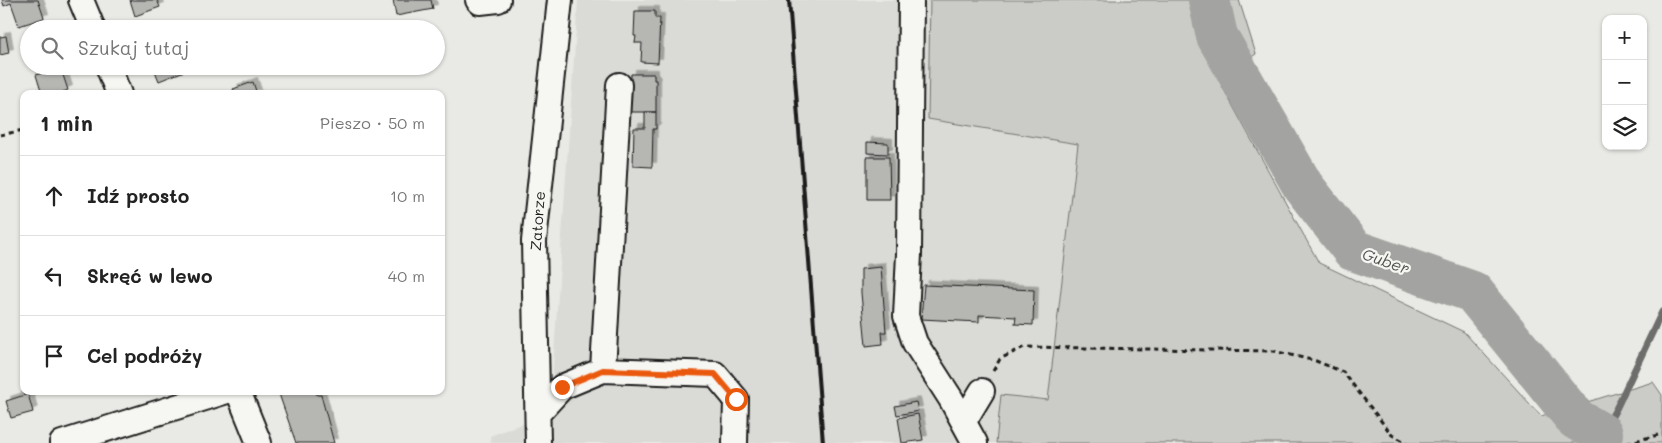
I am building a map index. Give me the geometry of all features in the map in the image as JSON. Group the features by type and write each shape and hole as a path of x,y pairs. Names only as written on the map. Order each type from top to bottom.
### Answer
{"street":[{"path":"81,0 89,20"},
{"path":"478,0 480,2 498,0"},
{"name":"Zatorze","path":"538,443 534,241 560,0"},
{"path":"911,0 909,254 906,316 915,343 964,421 975,443"},
{"path":"112,75 117,90"},
{"path":"603,370 619,84"},
{"path":"538,413 562,387 603,370 715,374 736,399 735,443"},
{"path":"964,421 982,391"},
{"path":"62,443 214,395"},
{"path":"240,395 259,443"}],"path":[{"path":"0,135 20,131"},
{"path":"982,391 1000,359 1024,348 1274,350 1316,361 1343,372 1392,436 1407,443"},
{"path":"1629,442 1662,434"}],"shaded area":[{"path":"578,0 1148,0 1106,443 491,443 490,436 550,413"},
{"path":"930,0 1239,0 1256,54 1218,79 1319,263 1464,332 1541,416 1653,382 1662,395 1662,443 996,443 1001,395 1048,400 1078,144 928,119"}],"building":[{"path":"2,0 38,0 44,18 20,20 19,26 11,3 4,6"},
{"path":"130,0 157,0 160,7 135,16"},
{"path":"393,0 431,0 433,9 396,16"},
{"path":"635,11 655,11 655,18 660,18 658,63 641,62 642,43 635,43 636,36 634,36"},
{"path":"6,36 9,53 0,55 0,37"},
{"path":"631,74 654,74 654,80 656,80 656,112 627,112 627,79 631,79"},
{"path":"36,75 63,75 68,90 41,90"},
{"path":"157,75 174,75 159,81"},
{"path":"253,82 256,90 233,90"},
{"path":"645,112 656,112 656,129 653,129 652,167 633,166 634,128 645,128"},
{"path":"867,142 888,143 888,154 867,153"},
{"path":"867,157 889,157 890,200 867,200"},
{"path":"881,267 886,332 882,332 883,344 866,346 861,293 861,269"},
{"path":"924,285 1034,290 1033,325 1015,324 1016,317 979,315 979,322 921,319"},
{"path":"28,395 33,412 11,418 6,401"},
{"path":"279,395 321,395 334,443 296,443"},
{"path":"916,402 918,411 897,415 895,406"},
{"path":"918,414 923,440 902,443 898,418"}],"waterway":[{"name":"Guber","path":"1209,0 1217,36 1303,186 1353,250 1473,292 1576,419 1602,434 1600,443"},
{"path":"1602,434 1616,409 1662,312"}],"railway":[{"path":"789,0 823,443"}],"route":[{"path":"562,387 603,370 715,374 736,399"}]}
